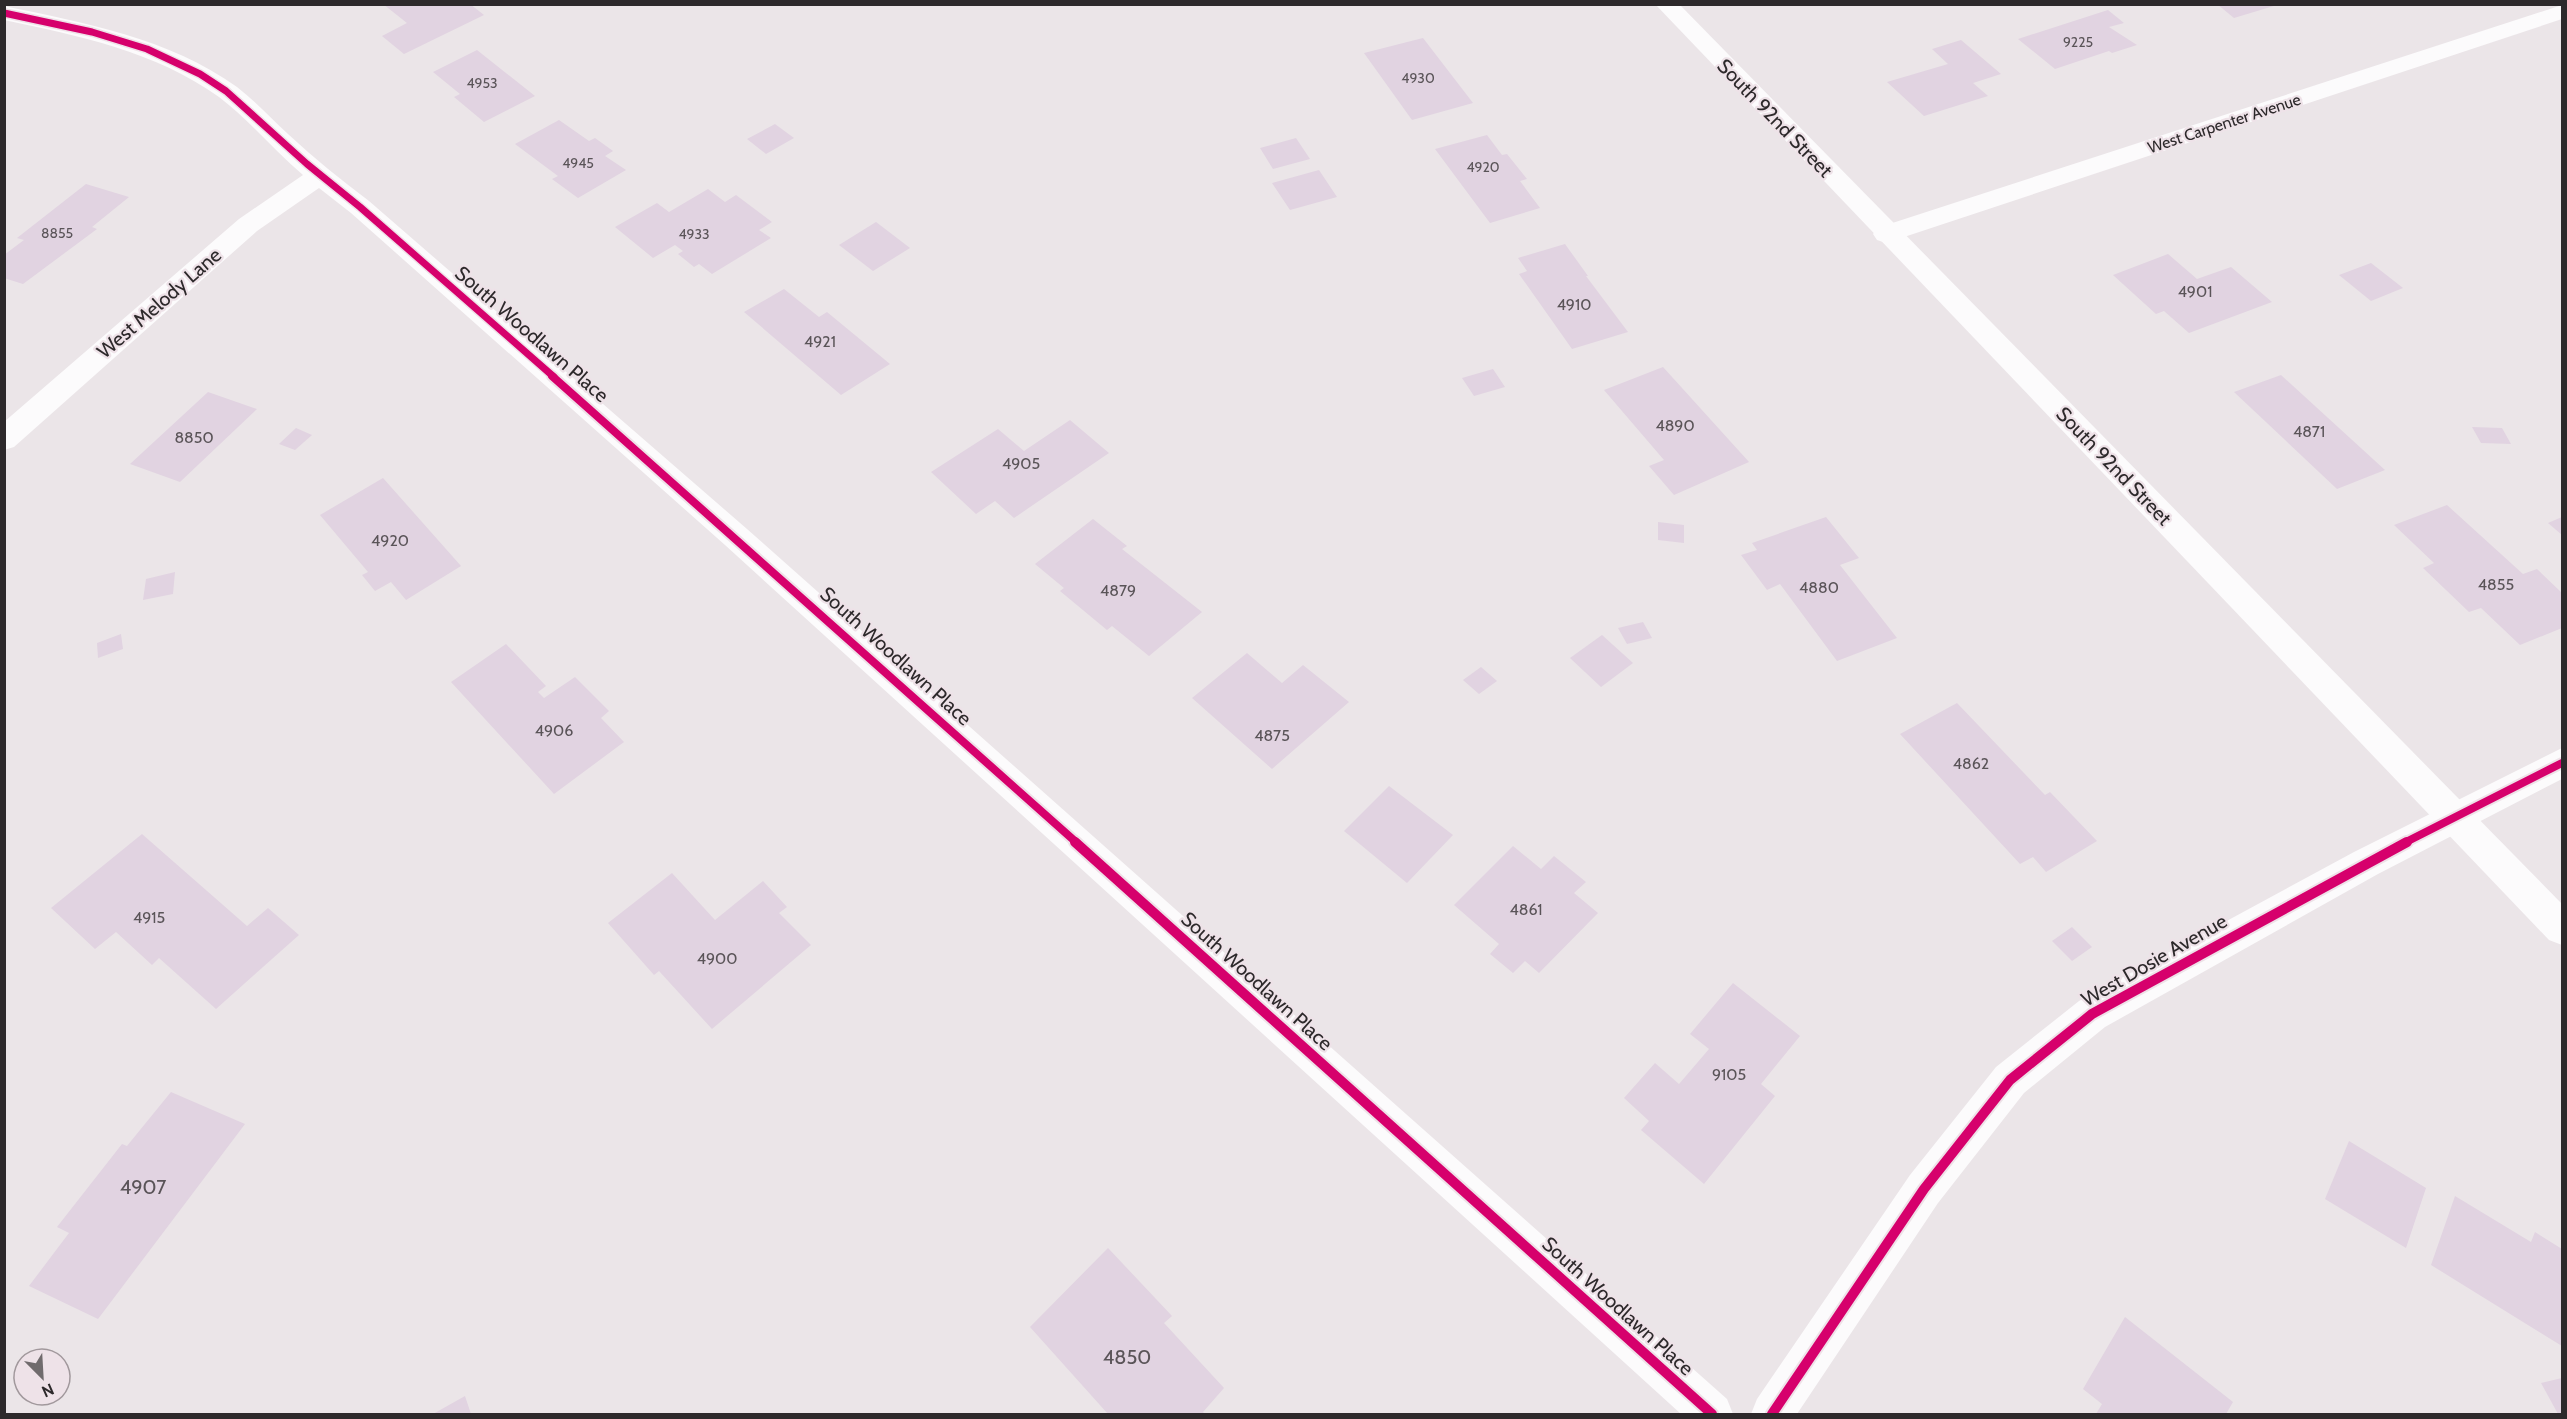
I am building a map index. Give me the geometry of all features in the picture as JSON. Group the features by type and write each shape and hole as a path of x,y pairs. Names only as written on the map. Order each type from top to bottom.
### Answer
{"street":[{"name":"South 92nd Street","path":"1665,4 1886,234 2455,815 2562,928"},
{"name":"West Carpenter Avenue","path":"1886,234 2562,12"},
{"name":"South Woodlawn Place","path":"4,13 110,35 153,50 187,66 228,92 319,176 360,207 745,545 1712,1414"},
{"name":"West Melody Lane","path":"4,439 248,225 319,176"},
{"name":"West Dosie Avenue","path":"1772,1414 1924,1189 2010,1080 2092,1014 2455,815 2562,763"}],"building":[{"path":"383,4 470,4 484,15 404,54 382,36 407,23"},
{"path":"2217,4 2277,4 2277,5 2234,18"},
{"path":"2108,10 2124,23 2109,27 2137,45 2112,53 2109,51 2055,69 2018,39"},
{"path":"1423,38 1473,103 1412,120 1364,53"},
{"path":"1961,40 2001,74 1973,83 1988,96 1924,116 1887,82 1948,64 1932,49"},
{"path":"477,50 535,96 484,122 454,97 460,94 433,72"},
{"path":"559,120 589,141 595,138 613,151 605,156 626,170 578,198 552,179 558,176 515,144"},
{"path":"775,124 794,138 766,154 747,139"},
{"path":"1487,135 1502,155 1507,154 1527,179 1520,181 1540,208 1490,223 1435,149"},
{"path":"1296,138 1310,159 1273,169 1260,148"},
{"path":"1319,170 1337,197 1290,210 1272,183"},
{"path":"86,184 129,197 92,227 97,229 23,284 4,278 4,255 24,240 17,238"},
{"path":"708,189 725,202 736,195 772,222 759,230 771,238 712,274 699,264 694,267 678,254 683,251 675,245 653,258 615,227 657,203 669,212"},
{"path":"876,222 910,248 873,271 839,245"},
{"path":"1565,244 1628,332 1572,349 1519,274 1527,271 1518,258"},
{"path":"2168,254 2197,279 2231,267 2272,302 2189,333 2164,311 2156,314 2113,275"},
{"path":"2371,263 2403,288 2371,301 2339,275"},
{"path":"784,289 819,317 827,312 890,364 841,395 744,312"},
{"path":"1663,367 1749,462 1674,495 1649,466 1664,460 1604,390"},
{"path":"1493,369 1505,387 1474,396 1462,378"},
{"path":"2281,375 2385,470 2337,489 2234,392"},
{"path":"208,392 257,409 180,482 130,464"},
{"path":"1070,420 1109,453 1014,518 995,501 976,514 931,472 998,429 1024,451"},
{"path":"2472,427 2502,428 2511,444 2481,443"},
{"path":"296,428 312,435 295,450 279,444"},
{"path":"383,478 461,566 406,600 391,582 375,591 362,575 368,572 320,515"},
{"path":"2447,505 2523,574 2537,569 2562,593 2562,628 2520,645 2481,608 2469,612 2423,568 2434,563 2394,525"},
{"path":"1826,517 1859,558 1840,565 1897,638 1837,661 1780,584 1767,590 1741,555 1757,550 1752,543"},
{"path":"2562,517 2562,535 2548,523"},
{"path":"1093,519 1127,546 1122,549 1202,612 1149,656 1112,626 1107,630 1060,591 1064,588 1035,564"},
{"path":"1658,522 1684,525 1684,543 1658,540"},
{"path":"175,572 173,594 143,600 146,579"},
{"path":"1643,622 1652,638 1627,644 1618,628"},
{"path":"121,634 123,649 98,658 97,643"},
{"path":"1602,635 1633,663 1601,687 1570,658"},
{"path":"506,644 546,686 538,692 544,698 575,677 609,711 601,718 624,742 554,794 451,682"},
{"path":"1247,653 1282,683 1303,665 1349,702 1272,769 1192,698"},
{"path":"1481,667 1497,681 1479,694 1463,680"},
{"path":"1957,703 2045,795 2050,792 2097,841 2046,872 2033,857 2020,864 1900,734"},
{"path":"1389,786 1453,835 1407,883 1344,831"},
{"path":"142,834 247,926 268,908 299,935 216,1009 159,958 152,965 116,932 95,949 51,908"},
{"path":"1513,846 1541,869 1554,856 1586,882 1574,893 1598,913 1539,973 1525,961 1513,973 1490,954 1499,944 1454,905"},
{"path":"672,873 715,920 763,881 787,907 779,913 811,945 712,1029 659,971 654,975 608,923"},
{"path":"2072,927 2092,947 2072,961 2052,941"},
{"path":"1733,983 1800,1036 1761,1084 1775,1096 1704,1184 1641,1130 1649,1121 1624,1098 1655,1063 1679,1084 1709,1049 1690,1034"},
{"path":"171,1092 245,1124 98,1319 29,1286 69,1233 57,1227 122,1144 127,1146"},
{"path":"2349,1141 2426,1188 2406,1248 2325,1199"},
{"path":"2455,1196 2531,1242 2535,1232 2562,1249 2562,1346 2431,1265"},
{"path":"1108,1248 1172,1316 1164,1323 1224,1388 1203,1412 1205,1414 1108,1414 1030,1327"},
{"path":"2125,1317 2233,1402 2226,1414 2096,1414 2102,1404 2083,1389"},
{"path":"2562,1378 2562,1414 2558,1414 2541,1383"},
{"path":"465,1396 471,1414 433,1414"}],"cycle path":[{"path":"4,13 92,32 147,49 200,74 233,96 296,155 360,207 736,537 1712,1414"},
{"path":"1772,1414 1924,1189 2010,1080 2092,1014 2366,863 2562,763"}]}
